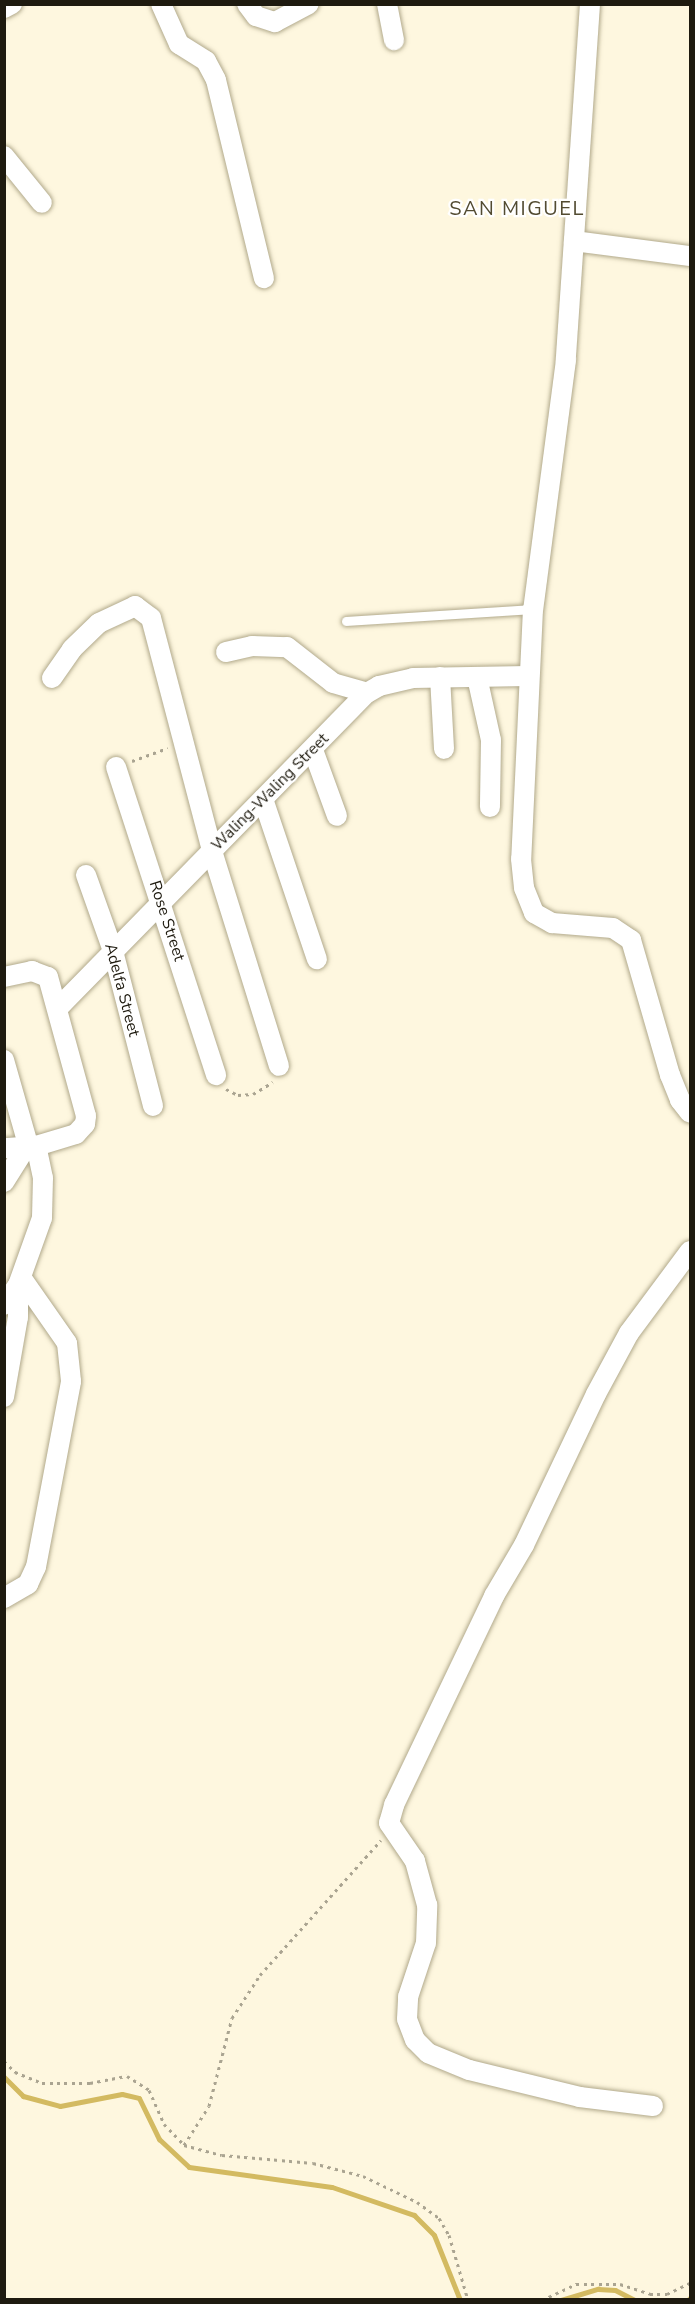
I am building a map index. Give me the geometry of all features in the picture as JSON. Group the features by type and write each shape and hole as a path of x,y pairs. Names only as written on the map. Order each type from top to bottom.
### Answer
{"street":[{"path":"4,8 12,4"},
{"path":"161,4 179,44 206,61 216,80 264,278"},
{"path":"247,4 256,16 275,22 309,4"},
{"path":"387,4 394,40"},
{"path":"590,4 560,419 533,609 521,859 528,901 534,913 552,923 614,928 631,940 670,1075 680,1100 690,1113"},
{"path":"4,156 42,203"},
{"path":"574,241 690,256"},
{"path":"52,678 72,649 99,623 126,607 144,609 151,618 212,851 279,1066"},
{"path":"226,652 261,645 287,647 333,683 367,693"},
{"name":"Waling-Waling Street","path":"58,1008 367,693 395,680 528,676"},
{"path":"440,677 444,749"},
{"path":"477,677 491,740 490,807"},
{"path":"313,750 337,816"},
{"name":"Rose Street","path":"116,767 216,1074"},
{"path":"263,799 317,958"},
{"name":"Adelfa Street","path":"86,875 112,951 153,1106"},
{"path":"4,977 41,972 48,977 85,1108 85,1124 76,1134 32,1145 4,1148"},
{"path":"4,1060 32,1145 45,1199 35,1243 20,1281 4,1305"},
{"path":"4,1182 32,1145"},
{"path":"652,2106 580,2097 469,2070 428,2054 415,2040 407,2019 408,1997 426,1944 427,1905 415,1862 390,1830 394,1805 408,1775 596,1394 629,1333 690,1251"},
{"path":"4,1397 18,1317 20,1281"},
{"path":"4,1598 28,1584 36,1567 71,1381 67,1342 20,1281"}],"lane":[{"path":"346,621 533,609"}],"path":[{"path":"116,767 182,743"},
{"path":"216,1074 226,1090 238,1095 253,1094 269,1088 279,1066"},
{"path":"184,2145 209,2106 232,2018 260,1975 390,1830"},
{"path":"4,2061 15,2072 42,2083 90,2083 127,2076 149,2090 164,2124 184,2145 222,2155 313,2163 363,2176 417,2202 439,2218 449,2235 468,2300"},
{"path":"542,2300 576,2284 620,2284 650,2294 667,2294 690,2283"}],"waterway":[{"path":"4,2077 23,2096 60,2106 122,2094 139,2098 159,2139 189,2167 332,2187 414,2215 434,2235 460,2300"},
{"path":"561,2300 598,2289 615,2290 635,2300"}],"district":[{"name":"SAN MIGUEL","path":"517,208"}]}
